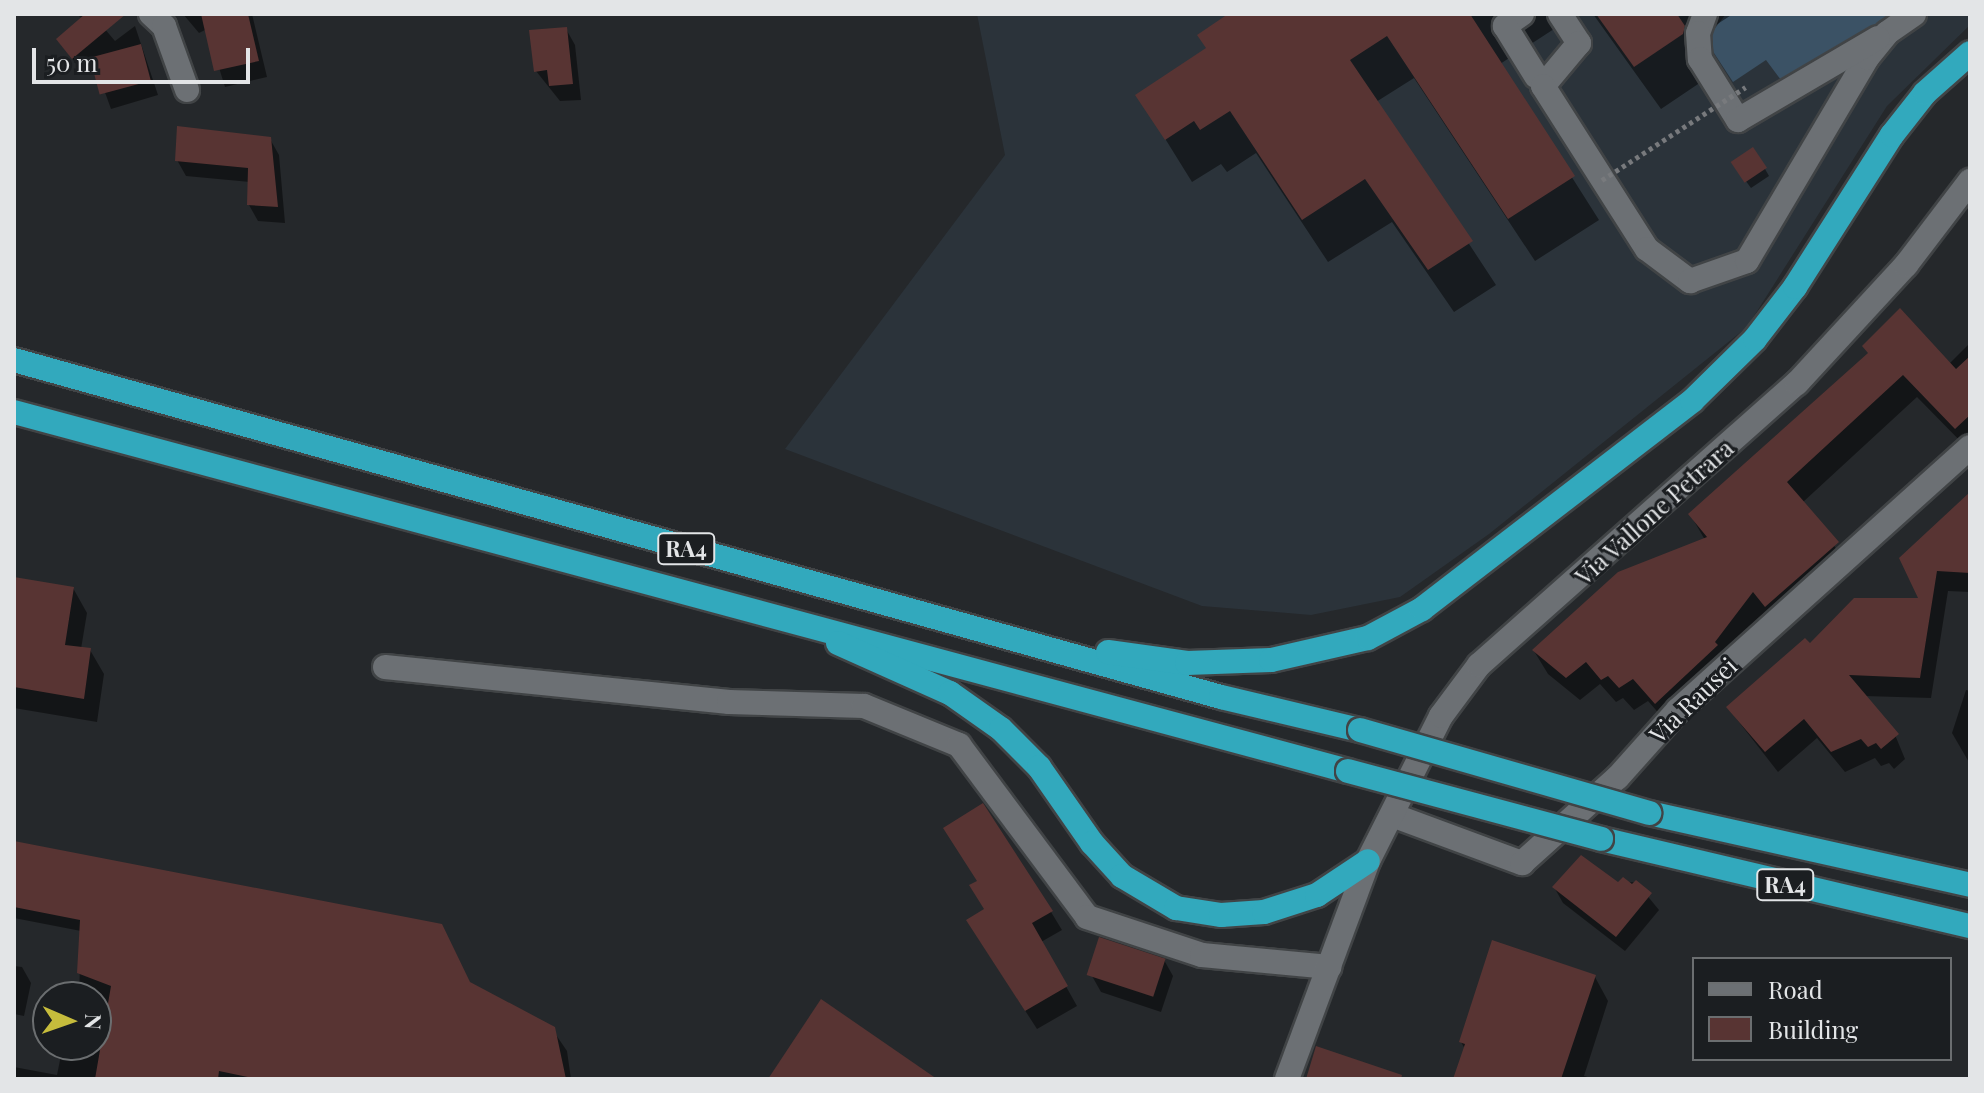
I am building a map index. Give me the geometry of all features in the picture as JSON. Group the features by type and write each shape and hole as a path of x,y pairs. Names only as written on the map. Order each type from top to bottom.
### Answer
{"highway":[{"path":"1020,640 1187,663 1271,660 1368,638 1422,609 1692,401 1744,349 1795,287 1892,135 1925,93 1970,53"},
{"name":"RA4","path":"14,360 1020,640 1360,730 1649,813 1970,885"},
{"name":"RA4","path":"14,412 766,611 1601,839 1970,926"},
{"path":"766,611 950,693 1001,729 1039,767 1092,843 1122,876 1176,908 1221,915 1264,912 1317,895 1368,861"}],"street":[{"path":"151,14 164,26 187,90"},
{"path":"1522,14 1505,26 1536,76"},
{"path":"1560,14 1579,43 1543,86 1647,249 1690,281 1747,261 1887,33"},
{"path":"1705,14 1698,33 1700,59 1738,120 1914,14"},
{"name":"Via Vallone Petrara","path":"1287,1079 1368,861 1441,716 1479,665 1797,383 1906,265 1970,181"},
{"name":"Via Rausei","path":"1392,815 1522,863 1618,777 1678,710 1970,447"},
{"path":"385,667 729,702 864,706 959,745 1087,917 1202,955 1329,967"}],"path":[{"path":"1602,180 1746,87"}],"shaded area":[{"path":"977,14 1970,14 1970,25 1887,106 1747,327 1489,534 1400,597 1311,615 1202,606 785,449 1005,155"},
{"path":"1726,14 1898,14 1784,84 1766,60 1733,82 1712,50 1712,32"}],"building":[{"path":"85,14 126,14 72,59 56,39"},
{"path":"201,14 248,14 259,61 214,71"},
{"path":"1228,14 1470,14 1575,176 1508,219 1387,36 1350,60 1473,241 1428,270 1365,179 1302,220 1230,111 1200,130 1194,121 1165,140 1135,95 1206,48 1197,35"},
{"path":"1596,14 1677,14 1685,26 1683,34 1634,67"},
{"path":"567,27 573,84 549,86 547,70 534,72 529,30"},
{"path":"141,44 151,81 100,94 90,58"},
{"path":"177,126 271,137 278,207 247,205 248,168 175,161"},
{"path":"1753,147 1767,168 1745,183 1731,162"},
{"path":"1900,308 1956,369 1970,356 1970,415 1955,429 1903,375 1787,482 1839,542 1765,607 1753,592 1715,642 1718,645 1655,704 1633,679 1619,688 1608,676 1601,680 1586,662 1566,678 1532,650 1618,572 1707,537 1688,514 1868,353 1862,346"},
{"path":"1970,492 1970,573 1937,571 1920,678 1849,675 1899,734 1881,749 1876,743 1868,747 1861,739 1831,752 1804,719 1765,752 1726,707 1805,638 1810,643 1854,598 1918,598 1899,558"},
{"path":"14,577 74,587 65,645 91,648 84,699 14,687"},
{"path":"983,803 1053,911 1032,923 1068,986 1025,1011 966,920 984,909 969,885 977,881 943,828"},
{"path":"14,841 442,924 470,982 555,1027 566,1079 257,1079 219,1071 218,1079 95,1079 98,1061 112,1061 112,981 98,981 77,973 80,920 14,907"},
{"path":"1581,855 1618,882 1623,877 1632,884 1636,880 1652,893 1616,937 1552,887"},
{"path":"1099,937 1166,959 1153,997 1087,975"},
{"path":"1492,940 1596,975 1561,1079 1453,1079 1465,1044 1459,1042"},
{"path":"821,999 937,1079 768,1079"},
{"path":"1316,1046 1402,1075 1401,1079 1306,1079"}]}
